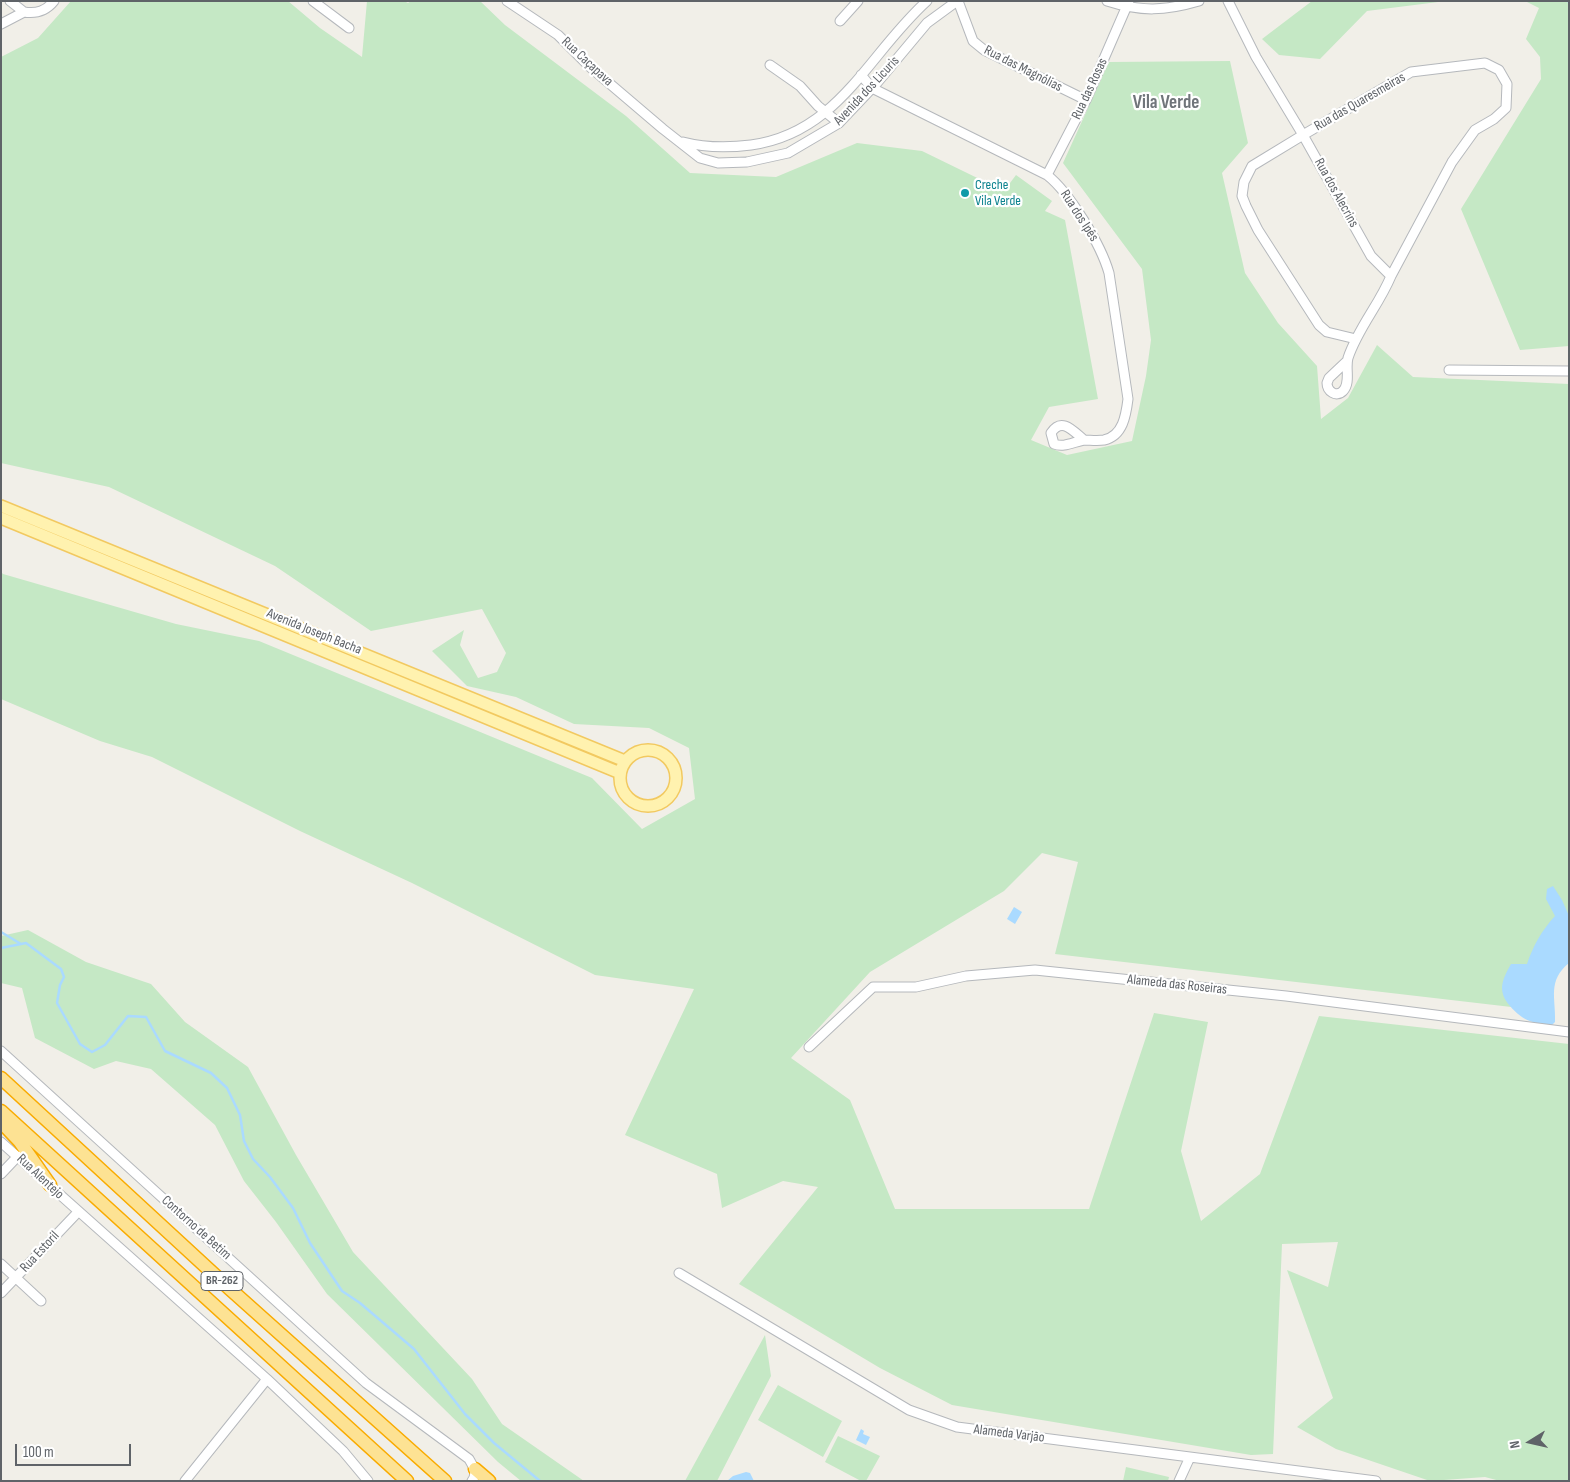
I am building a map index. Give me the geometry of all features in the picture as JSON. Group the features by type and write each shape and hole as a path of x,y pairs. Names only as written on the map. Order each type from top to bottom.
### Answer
{"highway":[{"name":"Contorno de Betim","path":"1,1078 230,1289 445,1481"},
{"name":"BR-262","path":"1,1111 407,1481"},
{"path":"1,1122 20,1142 50,1186"},
{"path":"474,1475 489,1481"}],"main road":[{"name":"Avenida Joseph Bacha","path":"1,506 625,761"},
{"name":"Avenida Joseph Bacha","path":"1,518 620,773"},
{"path":"640,751 658,752 666,756 676,772 674,790 669,798 662,803 644,807 635,804 622,791 620,773 625,761 632,755 640,751"}],"street":[{"path":"10,1 24,12 34,14 48,9 54,1"},
{"path":"313,1 349,28"},
{"name":"Rua Caçapava","path":"507,1 558,35 589,66 663,130"},
{"path":"840,21 858,1"},
{"name":"Avenida dos Licuris","path":"680,142 702,147 727,148 777,140 797,131 826,113 862,75 913,14 927,1"},
{"name":"Avenida dos Licuris","path":"663,130 700,158 718,163 746,162 788,153 839,123 872,88 927,23 958,1"},
{"name":"Rua das Magnólias","path":"958,1 973,41 984,50 1086,100"},
{"path":"1107,1 1128,4 1145,10 1199,1"},
{"name":"Rua dos Alecrins","path":"1228,1 1256,57 1303,134 1371,256 1391,276"},
{"name":"Rua das Rosas","path":"1047,175 1086,100 1128,4"},
{"path":"1,24 24,12"},
{"name":"Rua das Quaresmeiras","path":"1348,361 1356,339 1385,291 1391,276 1452,162 1475,130 1494,119 1506,108 1507,84 1499,70 1485,63 1411,72 1303,134 1252,166 1244,182 1242,196 1258,230 1318,325 1328,332 1356,339"},
{"path":"770,65 800,86 826,113 839,123"},
{"name":"Rua dos Ipês","path":"862,75 872,88 1047,175 1057,183 1096,240 1109,273 1128,399 1126,418 1116,433 1104,440 1084,440"},
{"path":"1449,370 1569,371"},
{"name":"Alameda das Roseiras","path":"809,1047 873,987 916,987 966,976 1035,970 1286,996 1569,1032"},
{"name":"Contorno de Betim","path":"1,1051 366,1383 469,1459 474,1475"},
{"name":"Rua Alentejo","path":"1,1142 267,1379 343,1451 368,1481"},
{"path":"1,1174 18,1156"},
{"name":"Rua Estoril","path":"1,1293 78,1212"},
{"path":"1,1264 41,1301"},
{"name":"Alameda Varjão","path":"680,1273 909,1410 957,1427 1376,1481"},
{"path":"184,1481 267,1379"},
{"path":"1179,1481 1190,1457"}],"green space":[{"path":"71,1 288,1 320,28 362,57 367,1 404,1 408,3 411,1 480,1 505,25 626,116 690,173 776,177 857,143 922,151 1004,191 1016,175 1052,201 1045,211 1065,220 1098,399 1049,407 1031,440 1067,455 1132,441 1146,376 1151,340 1142,269 1063,163 1109,62 1230,61 1248,143 1222,173 1245,273 1278,323 1317,366 1321,419 1348,398 1377,345 1413,377 1569,384 1569,922 1520,1008 1055,954 1078,862 1042,853 1004,891 870,972 791,1058 850,1100 895,1209 1089,1209 1154,1013 1208,1022 1181,1151 1201,1221 1260,1174 1319,1016 1569,1044 1569,1481 1500,1481 1485,1477 1430,1481 1336,1449 1297,1427 1333,1398 1287,1270 1328,1287 1338,1242 1282,1244 1273,1454 1251,1455 952,1405 880,1368 739,1284 818,1187 783,1181 722,1208 717,1174 625,1135 694,989 595,975 412,883 300,831 152,757 100,741 1,699 1,572 176,624 259,641 592,778 642,829 695,799 689,748 649,728 574,724 516,697 467,686 432,651 464,630 460,645 478,678 497,672 506,653 482,609 371,631 275,566 109,487 1,463 1,57 38,38"},
{"path":"1312,1 1446,1 1367,11 1320,59 1279,55 1262,39"},
{"path":"1525,1 1569,1 1569,346 1520,350 1461,209 1541,79 1540,57 1526,39 1539,8"},
{"path":"28,930 86,962 151,984 185,1022 248,1067 296,1155 353,1252 472,1379 502,1424 584,1481 521,1481 498,1462 327,1294 276,1222 244,1181 215,1125 151,1069 116,1061 94,1069 35,1038 22,988 1,983 1,936"},
{"path":"765,1335 771,1376 717,1481 685,1481"},
{"path":"778,1385 842,1421 823,1457 758,1420"},
{"path":"838,1436 880,1456 866,1481 861,1481 825,1462"},
{"path":"1126,1467 1169,1477 1168,1481 1123,1481"}],"water":[{"path":"1553,886 1569,916 1569,963 1562,970 1555,983 1555,1022 1551,1026 1534,1022 1519,1015 1506,1001 1502,985 1511,964 1527,964 1538,938 1555,916 1546,899 1547,889"},
{"path":"1014,907 1022,912 1015,924 1007,919"},
{"path":"861,1429 864,1431 863,1434 870,1437 866,1445 856,1440"},
{"path":"746,1472 750,1473 754,1481 727,1481 733,1476"}],"waterway":[{"path":"1,932 21,944"},
{"path":"1,948 26,943 61,969 64,977 60,985 57,1003 80,1044 92,1052 105,1045 128,1016 146,1017 165,1051 211,1073 227,1088 240,1115 244,1141 253,1159 270,1177 293,1208 310,1243 342,1291 360,1303 414,1349 465,1414 494,1443 540,1481"}],"place":[{"name":"Creche Vila Verde","path":"965,193"}],"district":[{"name":"Vila Verde","path":"1166,103"}]}
